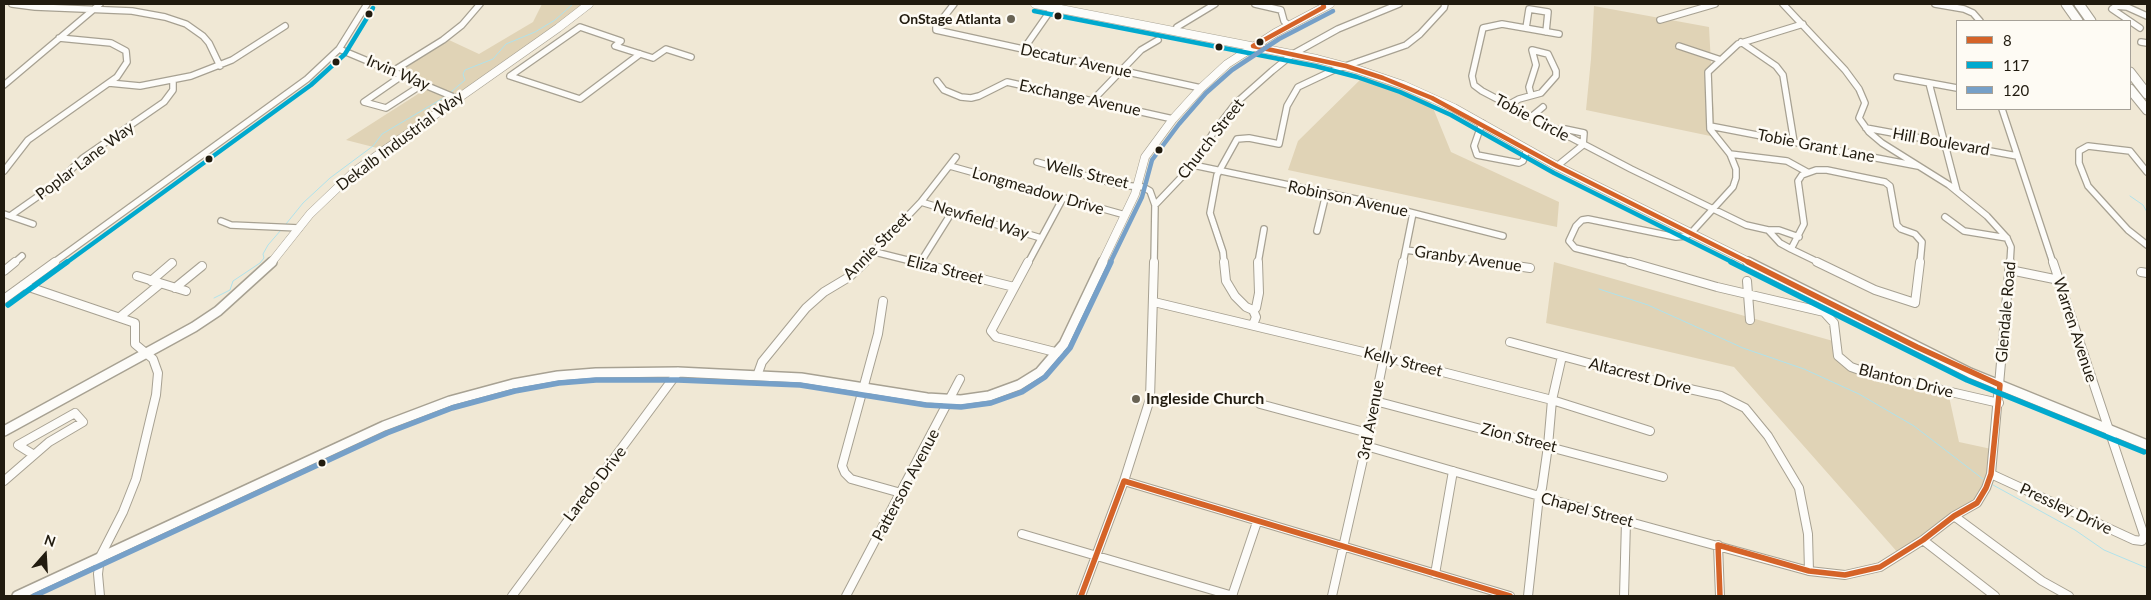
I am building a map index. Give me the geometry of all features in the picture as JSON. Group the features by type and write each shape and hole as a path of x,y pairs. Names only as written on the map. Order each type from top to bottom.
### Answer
{"highway":[{"path":"2066,4 2077,20"},
{"path":"2079,4 2090,20"},
{"path":"2131,73 2147,94"},
{"path":"2131,90 2147,110"}],"main road":[{"name":"Dekalb Industrial Way","path":"4,431 146,354 218,311 250,285 276,258 324,199 355,171 589,4"},
{"path":"1035,4 1054,6 1294,54 1346,66 1415,90 1482,123 1557,166 1926,352 2000,385 2147,445"},
{"path":"17,596 384,426 450,401 500,387 558,376 596,373 678,372 801,378 927,398 951,400 989,396 1019,385 1040,372 1058,353 1073,326 1138,186 1148,152 1173,119 1214,74 1253,46 1326,5"}],"street":[{"path":"12,4 34,7 143,12 181,22 203,36 220,66"},
{"path":"4,86 100,4"},
{"path":"4,299 307,79 339,49 368,4"},
{"path":"393,71 443,40 462,25 480,4"},
{"name":"Decatur Avenue","path":"954,4 935,29 1201,88"},
{"path":"1177,27 1215,4"},
{"path":"1255,4 1281,10 1284,21 1288,25"},
{"name":"Church Street","path":"1155,206 1193,165 1213,132 1236,103 1251,89 1294,54 1348,24 1399,4"},
{"path":"1253,326 1256,317 1253,310 1246,307 1235,296 1226,281 1223,252 1210,213 1219,171 1237,138 1279,144 1287,106 1298,87 1318,76 1406,45 1420,34 1444,8 1445,4"},
{"path":"1660,20 1715,4"},
{"path":"1783,4 1859,88 1865,103 1859,118 1866,128"},
{"path":"1935,4 1964,9 1973,13 1979,20"},
{"path":"1023,50 1054,6"},
{"path":"2128,20 2112,9 2116,6 2128,7 2147,16"},
{"path":"1526,28 1529,9 1548,12 1546,32"},
{"path":"2131,22 2140,28"},
{"name":"Tobie Circle","path":"1559,34 1502,24 1484,28 1481,32 1473,82 1482,91 1508,105 1746,225 1768,230 1778,230 1798,237"},
{"path":"1748,294 1575,248 1569,240 1572,231 1581,221 1597,220 1680,237 1691,233 1733,187 1736,178 1736,169 1730,154 1711,131 1707,75 1710,69 1741,42 1803,24"},
{"path":"109,83 140,86 173,80 220,66 285,26"},
{"path":"640,54 580,100 510,76 580,27 622,41 615,46 653,58 666,49 691,57"},
{"path":"4,171 32,137 109,83 122,72 127,62 127,54 122,47 106,41 59,38"},
{"path":"1092,102 1141,50 1158,40"},
{"path":"1741,42 1776,66 1783,75 1794,142"},
{"path":"1679,46 1722,60"},
{"path":"529,48 543,53"},
{"name":"Irvin Way","path":"339,49 456,98"},
{"path":"1508,105 1519,99 1531,96 1540,93 1556,76 1556,71 1548,54 1532,50 1536,65 1530,87 1531,96"},
{"path":"403,75 364,102 386,108 423,84"},
{"path":"1897,77 1956,88"},
{"name":"Poplar Lane Way","path":"7,215 57,183 87,155 164,102 173,90 173,80"},
{"name":"Exchange Avenue","path":"937,81 944,90 961,97 971,98 979,96 1007,82 1173,119"},
{"path":"1929,83 1957,191"},
{"path":"1531,117 1543,107"},
{"name":"Warren Avenue","path":"2002,110 2144,535 2142,541"},
{"path":"1482,123 1474,148 1475,153 1480,156 1519,163 1524,159 1527,149"},
{"name":"Tobie Grant Lane","path":"1710,126 1923,167"},
{"name":"Hill Boulevard","path":"1866,128 2017,156"},
{"name":"Glendale Road","path":"1809,571 1846,575 1880,567 1976,503 1986,488 1991,474 2010,270 2011,247 2008,238 1987,216 1957,191 1882,142 1866,128"},
{"path":"1556,130 1565,129 1584,133 1583,144 1557,166"},
{"path":"2147,172 2130,151 2088,146 2079,151 2079,163 2088,186 2128,230 2147,246"},
{"path":"1730,154 1787,161 1807,172"},
{"name":"Annie Street","path":"757,376 762,362 806,308 824,292 849,277 875,252 921,202 956,157"},
{"name":"Wells Street","path":"1037,162 1119,185 1138,186"},
{"name":"Robinson Avenue","path":"1193,165 1413,213 1503,236"},
{"name":"Longmeadow Drive","path":"950,166 1125,215"},
{"path":"1768,230 1780,243 1791,249 1874,290 1915,303 1922,242 1915,234 1901,229 1897,225 1890,186 1885,182 1827,170 1816,170 1802,175 1798,181 1804,224 1791,249"},
{"path":"1081,596 1124,482 1150,399 1155,206 1150,191 1138,186"},
{"path":"1316,231 1326,194"},
{"path":"1058,353 994,336 992,332 1014,287 1063,198"},
{"name":"Newfield Way","path":"921,202 1041,238"},
{"path":"919,264 952,212"},
{"name":"3rd Avenue","path":"1332,596 1366,446 1413,213"},
{"path":"7,215 33,224"},
{"path":"1945,217 1964,231 2008,238"},
{"path":"220,221 230,225 299,228"},
{"path":"1253,310 1256,308 1259,293 1258,262 1264,229"},
{"name":"Granby Avenue","path":"1406,250 1530,268"},
{"name":"Eliza Street","path":"875,252 1014,287"},
{"path":"4,271 22,256"},
{"path":"150,281 172,263"},
{"path":"175,288 202,266"},
{"path":"2010,270 2059,280"},
{"path":"137,276 186,290"},
{"path":"1747,281 1750,320"},
{"path":"121,316 160,284"},
{"path":"23,285 121,316 136,323 135,344 153,359 158,373 156,395 140,466 131,494 100,557 98,574 100,596"},
{"name":"Blanton Drive","path":"1748,294 1818,310 1828,315 1834,323 1838,356 1844,363 1868,373 1999,403"},
{"path":"883,301 878,334 868,364 864,387 842,466 851,479 901,494"},
{"name":"Kelly Street","path":"1154,302 1384,357 1552,400 1650,431"},
{"name":"Altacrest Drive","path":"1510,342 1721,396 1745,408 1785,462 1799,488 1808,534 1809,571"},
{"path":"1528,596 1539,496 1542,488 1548,446 1552,400 1562,356"},
{"name":"Laredo Drive","path":"512,596 678,372"},
{"name":"Patterson Avenue","path":"846,596 951,400 960,379"},
{"name":"Zion Street","path":"1375,402 1663,477"},
{"path":"1260,404 1368,433"},
{"path":"4,481 34,455 49,442 83,422 75,413 18,445 34,455"},
{"name":"Chapel Street","path":"1366,446 1809,571"},
{"path":"1435,574 1453,471"},
{"name":"Pressley Drive","path":"1991,474 2134,540 2142,541"},
{"path":"1124,482 1510,596"},
{"path":"1954,516 2042,581 2069,596"},
{"path":"1624,596 1626,520"},
{"path":"1022,534 1233,596 1257,522"},
{"path":"1923,540 1995,596"},
{"path":"1718,545 1720,596"}],"shaded area":[{"path":"542,4 586,4 385,150 346,140 432,85 396,71 449,40 479,54 533,22"},
{"path":"1594,6 1709,27 1715,137 1586,110"},
{"path":"1367,73 1429,98 1451,152 1559,202 1557,227 1288,170 1298,141"},
{"path":"1554,262 1833,341 1841,360 1862,371 1948,392 1959,442 1996,450 1990,483 1973,505 1899,554 1734,367 1546,323"}],"waterway":[{"path":"451,92 465,80 463,74 465,70 493,59 506,44 535,32 555,20 573,4"},
{"path":"286,224 303,203 330,178 373,146 382,134 445,97"},
{"path":"2130,196 2143,205 2147,212"},
{"path":"214,298 230,290 233,281 260,263 264,258 263,254 268,245 281,230"},
{"path":"1599,289 1648,305 1743,348 1804,369 1859,394 1914,426 1983,479"},
{"path":"1993,485 2075,530 2104,550 2147,568"}],"transit line":[{"name":"8","path":"1253,46 1324,7 1323,4"},
{"name":"117","path":"8,305 311,85 345,54 373,8"},
{"name":"117","path":"1034,11 1315,66 1357,77 1400,92 1451,115 1554,173 1967,380 2144,452"},
{"name":"120","path":"34,596 387,433 452,408 515,391 559,383 596,380 678,380 800,385 926,405 961,407 991,403 1022,392 1045,377 1070,348 1142,197 1152,160 1179,124 1206,93 1232,70 1279,39 1333,11"},
{"name":"8","path":"1253,46 1346,66 1383,78 1432,98 1557,166 1917,347 2000,385 1991,474 1986,488 1977,503 1954,516 1923,540 1880,567 1845,575 1809,571 1718,545 1720,596"},
{"name":"8","path":"1081,596 1124,481 1510,596"}],"place":[{"name":"OnStage Atlanta","path":"1011,19"},
{"name":"Ingleside Church","path":"1136,399"}]}
